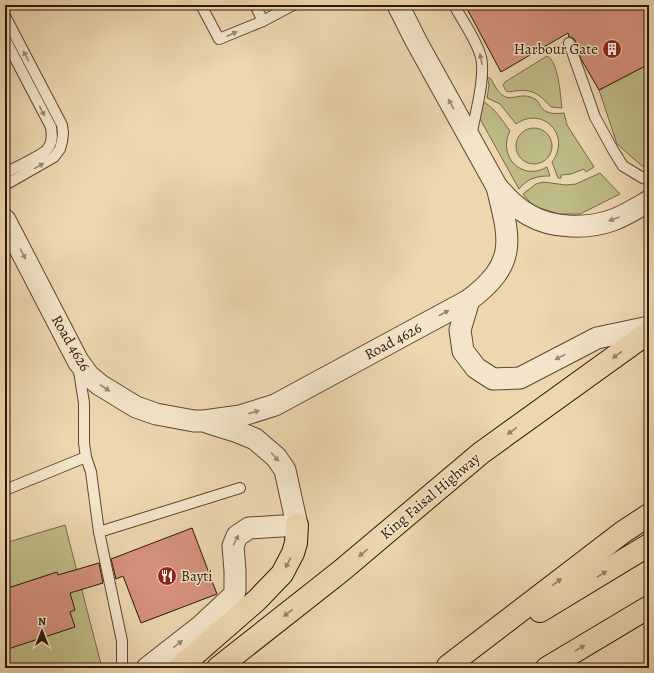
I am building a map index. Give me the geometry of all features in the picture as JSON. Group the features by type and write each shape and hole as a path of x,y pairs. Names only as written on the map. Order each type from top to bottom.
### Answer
{"highway":[{"name":"King Faisal Highway","path":"218,668 341,571 481,452 649,332"},
{"path":"446,667 623,532 649,516"},
{"path":"179,668 257,600 282,574 293,553 296,543 297,525"},
{"path":"446,667 649,545"},
{"path":"547,668 649,607"}],"street":[{"name":"Road 4626","path":"398,5 416,41 497,187 508,199 528,215 537,220 569,226 592,225 624,215 649,201"},
{"name":"Road 4626","path":"5,220 78,361 89,376 136,407 156,414 194,421 204,421 240,416 275,405 469,300 495,276 505,257 507,233 497,187"},
{"path":"469,300 460,330 463,351 476,368 493,379 520,378 597,338 649,327"},
{"name":"Road 4626","path":"204,421 255,439 276,457 285,470 297,525"},
{"path":"147,668 202,625 233,596 235,591 233,546 237,536 249,528 297,525"}],"lane":[{"path":"202,5 219,40 262,21 293,5"},
{"path":"255,5 262,21"},
{"path":"454,5 478,48 482,62 480,86 471,138"},
{"path":"5,16 62,125 63,133 60,149 54,157 5,185"},
{"path":"5,39 51,127 52,133 52,139 47,150 5,173"},
{"path":"569,43 595,118 613,150 623,166 642,178 649,180"},
{"path":"78,361 84,403 84,443 86,457 91,472 99,532 122,641 122,668"},
{"path":"5,490 86,457"},
{"path":"99,532 240,488"}],"shaded area":[{"path":"547,56 551,59 554,65 560,87 562,108 551,107 541,97 532,92 522,90 506,91 503,85 505,82"},
{"path":"649,64 649,167 642,166 617,144 599,90"},
{"path":"487,77 491,79 502,95 512,98 528,96 535,99 547,112 564,113 567,125 594,167 586,172 584,169 571,174 561,175 561,178 558,178 552,162 557,152 559,142 557,134 552,126 545,121 536,118 526,119 516,124 500,104 487,98 489,85"},
{"path":"482,101 494,110 510,131 507,140 507,149 509,157 514,164 521,169 529,171 538,171 547,167 550,176 533,178 519,189 479,117"},
{"path":"538,128 547,133 551,139 551,153 547,159 538,164 530,164 521,159 517,153 516,142 521,133 527,129"},
{"path":"600,173 620,194 580,214 559,214 533,206 523,194 536,184 543,182 566,185 576,184"},
{"path":"65,525 102,668 5,668 5,543"}],"building":[{"path":"465,5 649,5 649,64 599,90 581,59 575,40 569,37 568,33 501,72"},
{"name":"Bayti","path":"192,528 217,594 141,623 123,576 116,579 111,559"},
{"path":"99,563 103,583 70,593 75,610 70,612 75,627 5,650 5,589 57,572 58,575"}],"place":[{"name":"Harbour Gate","path":"612,49"},
{"name":"Bayti","path":"167,576"}]}
